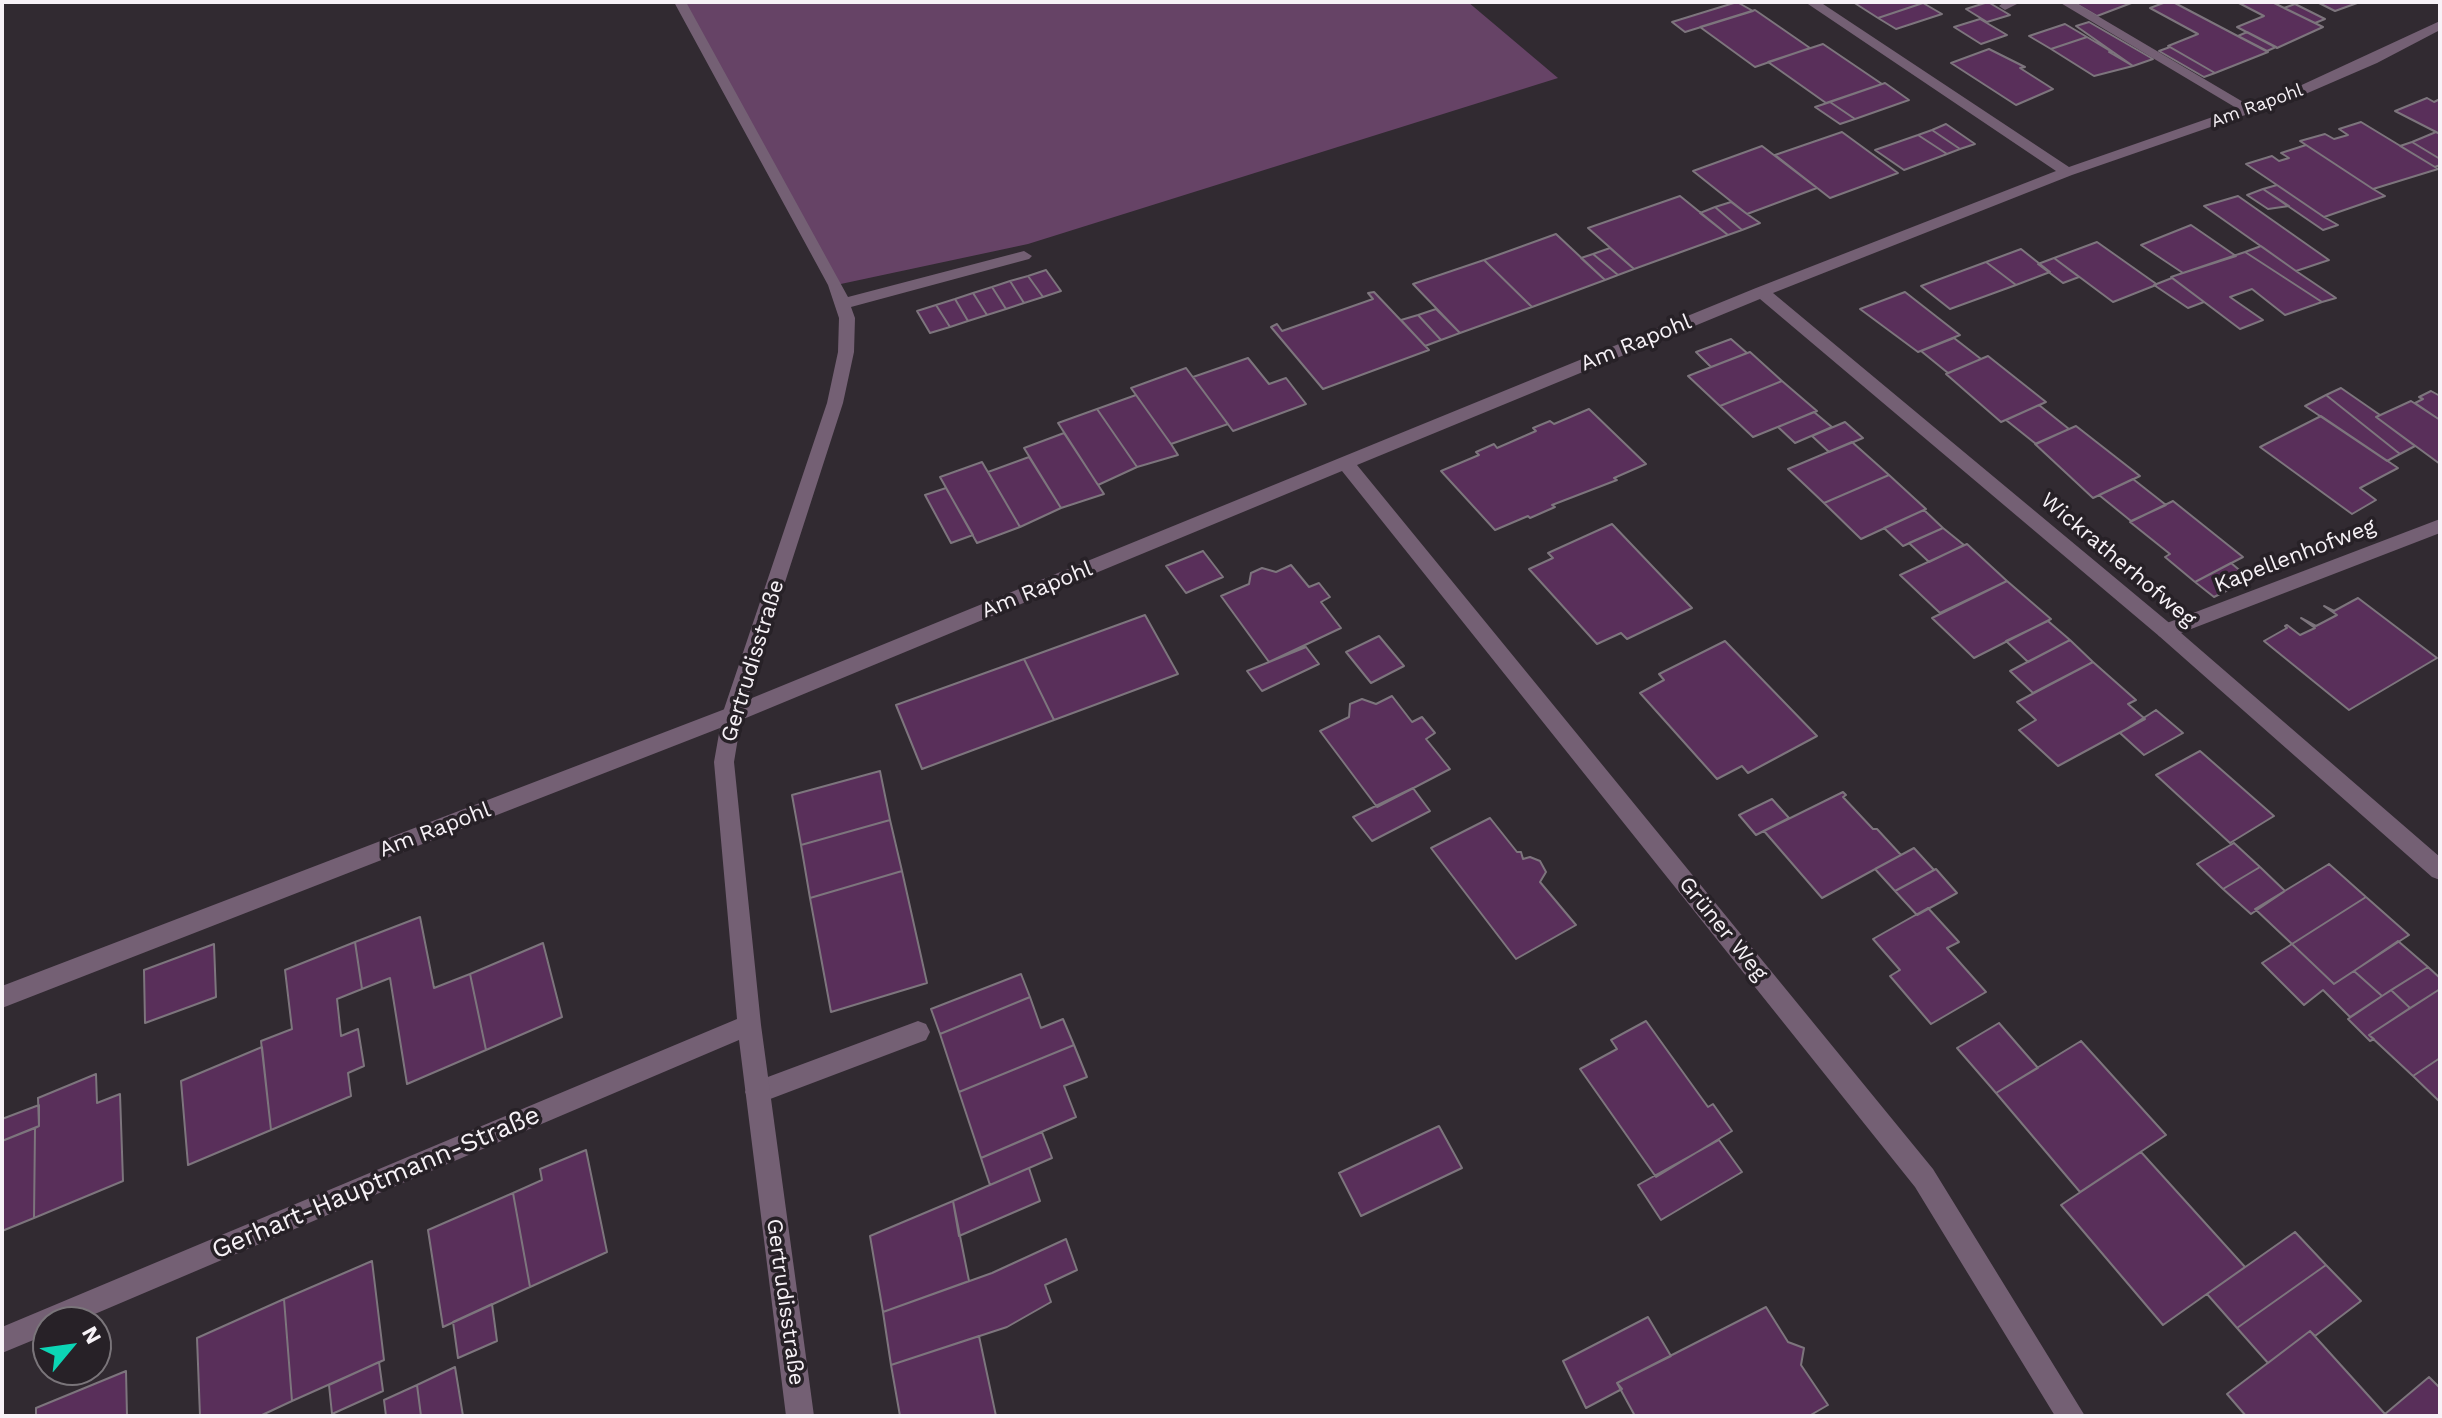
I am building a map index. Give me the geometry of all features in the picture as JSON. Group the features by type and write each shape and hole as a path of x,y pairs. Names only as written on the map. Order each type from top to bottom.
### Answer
{"street":[{"name":"Gertrudisstraße","path":"680,2 836,285 847,318 846,352 835,403 732,715 724,762 749,1025 800,1416"},
{"path":"1811,2 2067,172"},
{"path":"2065,2 2248,109"},
{"name":"Am Rapohl","path":"2,997 732,715 1762,292 2067,172 2248,109 2372,60 2440,25"},
{"path":"842,304 1024,256"},
{"name":"Wickratherhofweg","path":"1762,292 2166,631 2440,870"},
{"name":"Grüner Weg","path":"1345,463 1924,1178 2071,1416"},
{"name":"Kapellenhofweg","path":"2166,631 2440,526"},
{"name":"Gerhart-Hauptmann-Straße","path":"2,1340 749,1025"},
{"path":"757,1092 918,1032"}],"shaded area":[{"path":"680,2 1468,2 1558,78 1028,244 836,285"}],"building":[{"path":"1737,2 1753,11 1685,32 1672,22"},
{"path":"1853,2 1922,2 1923,3 1878,18"},
{"path":"1988,2 2010,15 1987,22 1966,9"},
{"path":"2073,2 2134,2 2097,16"},
{"path":"2173,2 2268,52 2215,73 2168,46 2198,34 2150,8"},
{"path":"2237,2 2272,2 2323,27 2277,48 2237,27 2264,16"},
{"path":"2317,2 2360,2 2335,11"},
{"path":"1923,3 1942,14 1896,29 1878,18"},
{"path":"2295,4 2325,19 2315,23 2284,8"},
{"path":"1755,10 1810,48 1755,67 1700,27"},
{"path":"1980,19 2007,35 1981,44 1954,27"},
{"path":"2089,22 2153,59 2133,66 2076,26"},
{"path":"2065,24 2087,37 2051,49 2029,36"},
{"path":"2247,32 2276,47 2267,51 2238,36"},
{"path":"2087,37 2133,66 2094,76 2051,49"},
{"path":"1823,44 1882,84 1826,103 1768,62"},
{"path":"2170,47 2215,73 2204,77 2159,51"},
{"path":"1989,49 2025,67 2020,68 2053,89 2016,105 1951,63"},
{"path":"1885,83 1909,100 1855,119 1830,102"},
{"path":"2427,98 2434,102 2440,99 2440,134 2395,111"},
{"path":"1830,102 1855,119 1840,124 1815,107"},
{"path":"2361,122 2438,169 2373,189 2300,141 2325,134 2334,139 2348,135 2339,129"},
{"path":"1946,124 1975,144 1960,149 1932,130"},
{"path":"1932,130 1960,149 1947,154 1918,135"},
{"path":"1842,132 1898,173 1830,198 1775,155"},
{"path":"2436,132 2440,134 2440,159 2412,142"},
{"path":"1918,135 1947,154 1904,170 1875,150"},
{"path":"2412,142 2440,159 2440,165 2435,167 2400,146"},
{"path":"2306,145 2385,196 2324,217 2246,164 2272,156 2279,161 2289,158 2281,153"},
{"path":"1762,146 1817,188 1747,214 1693,171"},
{"path":"2277,185 2338,225 2323,230 2263,189"},
{"path":"2263,189 2289,206 2268,209 2247,195"},
{"path":"1680,196 1728,235 1634,269 1588,228"},
{"path":"2238,196 2329,260 2296,271 2204,206"},
{"path":"1731,202 1760,223 1742,230 1715,207"},
{"path":"1715,207 1742,230 1728,235 1700,213"},
{"path":"2191,225 2236,256 2183,273 2141,245"},
{"path":"1556,234 1605,280 1532,307 1484,260"},
{"path":"2097,242 2156,285 2113,302 2054,258"},
{"path":"2261,246 2336,298 2322,302 2245,252"},
{"path":"1610,248 1634,269 1618,275 1593,254"},
{"path":"2021,249 2050,272 2016,285 1986,262"},
{"path":"2245,252 2322,302 2285,315 2252,289 2230,297 2263,320 2240,329 2171,277"},
{"path":"1593,254 1618,275 1605,280 1581,258"},
{"path":"2054,258 2079,277 2063,283 2038,264"},
{"path":"1484,260 1532,307 1460,333 1413,284"},
{"path":"1986,262 2016,285 1950,309 1921,286"},
{"path":"1046,270 1061,291 1043,297 1028,276"},
{"path":"1028,276 1043,297 1024,303 1010,281"},
{"path":"2172,278 2204,302 2188,308 2154,285"},
{"path":"1010,281 1024,303 1006,309 992,287"},
{"path":"992,287 1006,309 987,315 973,293"},
{"path":"1374,292 1429,350 1323,389 1271,327 1277,324 1282,331 1373,299 1368,293"},
{"path":"1905,292 1960,335 1918,352 1860,309"},
{"path":"973,293 987,315 968,321 955,299"},
{"path":"955,299 968,321 950,327 936,305"},
{"path":"936,305 950,327 930,333 917,311"},
{"path":"1436,309 1460,333 1441,340 1418,315"},
{"path":"1418,315 1441,340 1425,346 1401,320"},
{"path":"1954,338 1981,359 1948,373 1921,351"},
{"path":"1731,339 1747,353 1711,367 1696,352"},
{"path":"1750,352 1782,381 1720,406 1688,376"},
{"path":"1988,356 2046,402 2001,422 1946,374"},
{"path":"1248,358 1269,384 1286,378 1306,404 1233,431 1193,377"},
{"path":"1186,368 1228,424 1171,444 1131,388"},
{"path":"1782,381 1817,411 1753,437 1720,406"},
{"path":"2341,388 2380,415 2376,417 2415,446 2400,454 2326,395"},
{"path":"2431,391 2440,396 2440,420 2415,403"},
{"path":"1136,395 1178,455 1137,467 1097,409"},
{"path":"2326,395 2400,454 2387,461 2305,406"},
{"path":"2411,401 2440,420 2440,464 2376,417"},
{"path":"2039,405 2069,429 2036,444 2006,420"},
{"path":"1097,409 1137,467 1098,485 1058,423"},
{"path":"1589,409 1646,464 1614,478 1617,480 1495,530 1441,471 1479,455 1476,452 1494,444 1497,448 1536,431 1533,428 1550,421 1554,424"},
{"path":"1814,412 1832,427 1795,443 1778,427"},
{"path":"2321,416 2398,468 2360,488 2376,500 2352,514 2260,447"},
{"path":"1845,422 1863,438 1829,452 1812,436"},
{"path":"2076,426 2140,476 2093,498 2035,444"},
{"path":"1064,433 1104,494 1061,508 1024,448"},
{"path":"1852,442 1889,475 1824,503 1788,469"},
{"path":"1029,457 1061,508 1020,527 988,472"},
{"path":"982,462 1020,527 977,543 940,477"},
{"path":"1889,475 1926,509 1861,539 1824,503"},
{"path":"2133,479 2166,505 2131,521 2099,495"},
{"path":"946,488 973,535 951,543 925,495"},
{"path":"2173,501 2243,557 2195,582 2165,557 2170,554 2130,522"},
{"path":"1924,510 1943,528 1903,546 1884,528"},
{"path":"1612,524 1692,608 1627,639 1621,633 1597,644 1529,569 1553,558 1548,553"},
{"path":"1943,528 1964,545 1929,562 1909,543"},
{"path":"1967,544 2007,581 1940,613 1900,575"},
{"path":"1203,551 1223,577 1186,593 1166,566"},
{"path":"2231,563 2250,579 2214,597 2195,582"},
{"path":"1291,565 1309,587 1319,583 1330,597 1321,602 1341,628 1269,662 1221,596 1249,584 1251,573 1262,568 1276,572"},
{"path":"2007,581 2051,619 1974,658 1932,618"},
{"path":"2358,598 2437,658 2349,710 2264,641 2287,628 2287,625 2300,635 2315,628 2301,618 2316,626 2337,615 2324,606 2334,611"},
{"path":"1145,615 1178,674 1054,720 1024,659"},
{"path":"2048,621 2070,640 2028,662 2006,641"},
{"path":"1379,636 1404,666 1371,683 1346,652"},
{"path":"2070,640 2093,662 2033,693 2010,671"},
{"path":"1725,641 1817,736 1748,773 1742,766 1717,779 1640,693 1664,680 1659,674"},
{"path":"1306,647 1319,664 1262,691 1247,671"},
{"path":"1024,659 1054,720 922,769 896,705"},
{"path":"2093,662 2136,700 2128,704 2145,719 2058,766 2019,730 2036,720 2017,702"},
{"path":"1392,696 1412,722 1422,717 1435,733 1426,739 1450,769 1377,807 1320,731 1349,717 1350,704 1362,699 1376,704"},
{"path":"2156,710 2183,733 2144,755 2120,733"},
{"path":"2200,751 2274,816 2230,843 2156,775"},
{"path":"880,771 890,820 801,845 792,795"},
{"path":"1413,788 1430,811 1372,841 1353,817"},
{"path":"1843,792 1846,795 1843,797 1901,855 1822,898 1764,831"},
{"path":"1772,799 1789,818 1756,835 1739,815"},
{"path":"1490,818 1517,852 1521,852 1523,859 1530,857 1540,861 1546,872 1540,882 1576,925 1516,959 1431,848"},
{"path":"890,820 902,871 810,898 801,845"},
{"path":"2234,843 2260,867 2223,889 2197,864"},
{"path":"1914,848 1934,870 1895,891 1875,869"},
{"path":"2329,864 2366,897 2292,944 2255,909"},
{"path":"2260,867 2285,891 2251,914 2223,889"},
{"path":"1936,869 1957,893 1917,915 1895,891"},
{"path":"902,871 927,983 831,1012 810,898"},
{"path":"2366,897 2409,935 2334,984 2292,944"},
{"path":"1928,908 1959,942 1947,948 1986,992 1931,1024 1890,976 1900,970 1873,939"},
{"path":"420,917 434,988 470,974 486,1050 407,1084 390,978 362,989 355,942"},
{"path":"2398,941 2428,967 2382,996 2354,971"},
{"path":"355,942 362,989 337,999 341,1036 358,1029 364,1066 348,1073 351,1096 271,1130 261,1041 292,1029 285,970"},
{"path":"543,943 562,1017 486,1050 470,974"},
{"path":"214,944 216,997 145,1023 144,970"},
{"path":"2292,944 2334,984 2354,971 2382,996 2350,1017 2323,990 2304,1005 2262,963"},
{"path":"2428,967 2440,978 2440,989 2410,1008 2391,990"},
{"path":"1021,974 1030,997 940,1034 931,1009"},
{"path":"2440,989 2440,1058 2413,1076 2369,1035"},
{"path":"2391,990 2410,1008 2369,1035 2374,1039 2370,1041 2348,1019"},
{"path":"1030,997 1041,1028 1063,1019 1074,1045 959,1092 940,1034"},
{"path":"1646,1021 1708,1107 1713,1104 1732,1131 1656,1177 1580,1069 1617,1049 1611,1040"},
{"path":"1999,1023 2038,1068 1996,1093 1957,1048"},
{"path":"2081,1041 2166,1135 2080,1192 1996,1093"},
{"path":"1074,1045 1087,1077 1064,1086 1076,1117 981,1158 959,1092"},
{"path":"262,1047 271,1130 188,1165 181,1081"},
{"path":"2440,1058 2440,1102 2413,1076"},
{"path":"96,1074 97,1103 120,1094 123,1181 34,1218 38,1098"},
{"path":"39,1105 39,1126 2,1141 2,1119"},
{"path":"1439,1126 1462,1168 1361,1216 1339,1173"},
{"path":"35,1128 34,1218 2,1231 2,1141"},
{"path":"1042,1132 1052,1158 990,1185 981,1158"},
{"path":"1719,1140 1742,1172 1661,1220 1638,1185"},
{"path":"586,1150 607,1252 530,1287 513,1193 542,1180 540,1169"},
{"path":"2141,1152 2245,1267 2163,1325 2061,1205"},
{"path":"1029,1168 1040,1201 959,1236 953,1201"},
{"path":"513,1193 530,1287 443,1327 428,1230"},
{"path":"953,1201 969,1281 883,1312 870,1236"},
{"path":"2295,1232 2326,1265 2237,1328 2207,1294"},
{"path":"1066,1239 1077,1270 1045,1285 1051,1302 1007,1327 891,1365 883,1312 992,1273"},
{"path":"372,1261 384,1360 292,1401 284,1299"},
{"path":"2326,1265 2361,1301 2315,1336 2310,1331 2268,1363 2237,1328"},
{"path":"284,1299 292,1401 260,1416 200,1416 197,1338"},
{"path":"492,1304 497,1341 458,1358 453,1322"},
{"path":"1766,1307 1788,1342 1804,1348 1801,1365 1828,1405 1809,1416 1635,1416 1617,1383"},
{"path":"1648,1317 1671,1356 1617,1383 1622,1389 1586,1408 1563,1361"},
{"path":"2310,1331 2385,1414 2429,1377 2440,1388 2440,1416 2246,1416 2227,1394"},
{"path":"979,1336 996,1416 900,1416 891,1365"},
{"path":"379,1362 383,1391 332,1414 329,1385"},
{"path":"455,1367 463,1416 421,1416 417,1385"},
{"path":"126,1371 127,1416 36,1416 36,1408 90,1386 112,1386 112,1377"},
{"path":"417,1385 421,1416 386,1416 384,1400"}]}
